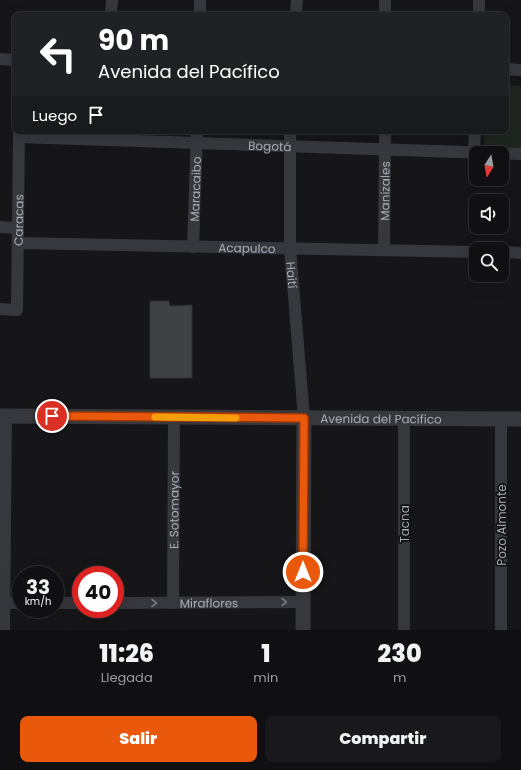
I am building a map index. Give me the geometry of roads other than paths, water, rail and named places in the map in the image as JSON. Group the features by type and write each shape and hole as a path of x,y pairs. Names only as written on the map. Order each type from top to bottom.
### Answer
{"street":[{"path":"111,12 112,0"},
{"path":"200,0 200,12"},
{"path":"296,12 297,0"},
{"path":"385,0 385,12"},
{"path":"479,0 479,12"},
{"path":"0,59 12,60"},
{"path":"509,69 521,70"},
{"name":"Bogotá","path":"19,134 197,137 289,146 469,152"},
{"name":"Caracas","path":"0,309 17,310 19,134"},
{"name":"Haití","path":"290,134 290,248 304,418"},
{"name":"Manizales","path":"384,250 385,134"},
{"path":"474,146 475,134"},
{"name":"Maracaibo","path":"193,246 197,137"},
{"name":"Bogotá","path":"509,153 521,154"},
{"path":"0,227 18,228"},
{"name":"Acapulco","path":"18,243 469,252"},
{"path":"509,252 521,253"},
{"path":"3,416 2,603 4,630"},
{"name":"Avenida del Pacífico","path":"3,416 521,419"},
{"name":"E. Sotomayor","path":"173,602 174,417"},
{"path":"303,630 304,418"},
{"name":"Tacna","path":"404,418 404,630"},
{"name":"Pozo Almonte","path":"502,419 502,630"},
{"name":"Miraflores","path":"124,603 303,602"}]}
